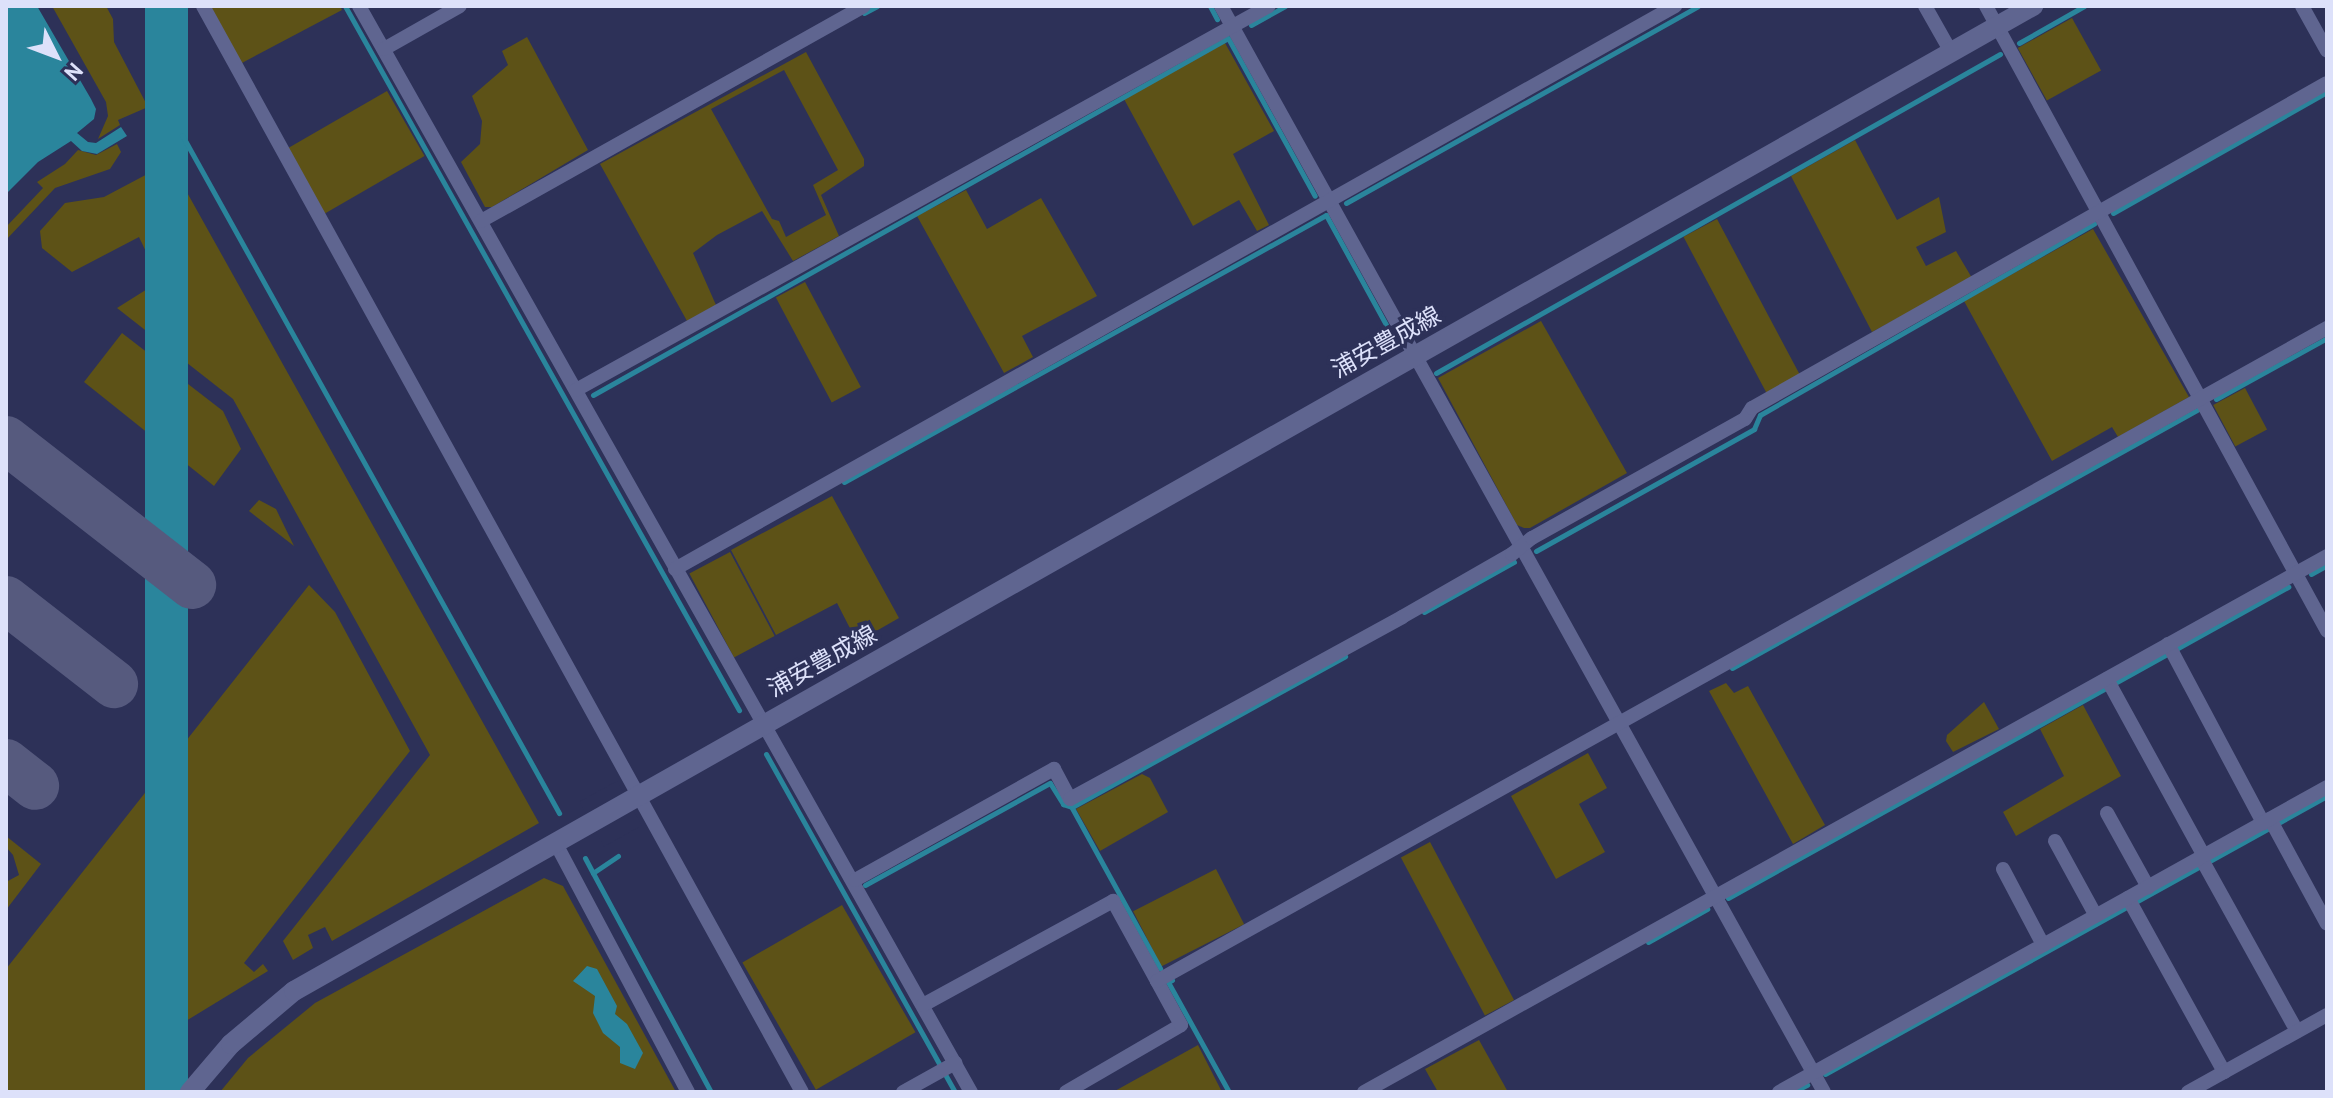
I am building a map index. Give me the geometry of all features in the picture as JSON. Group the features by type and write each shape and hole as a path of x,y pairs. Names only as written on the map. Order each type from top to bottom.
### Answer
{"main road":[{"name":"浦安豊成線","path":"190,1092 231,1044 294,991 2033,6"}],"street":[{"path":"203,6 635,797 802,1092"},
{"path":"359,6 675,569 855,880 923,1005 947,1068 971,1092"},
{"path":"384,49 460,6"},
{"path":"481,221 864,6"},
{"path":"1221,6 1713,898 1824,1092"},
{"path":"576,390 1269,6"},
{"path":"675,569 1675,6"},
{"path":"1925,6 1951,52"},
{"path":"1986,6 2327,631"},
{"path":"2302,6 2327,51"},
{"path":"855,880 1054,769 1070,799 1402,617 1745,419 1752,408 2327,83"},
{"path":"1157,981 2327,328"},
{"path":"1364,1092 2171,649 2327,556"},
{"path":"2171,649 2327,924"},
{"path":"2109,683 2297,1031"},
{"path":"1779,1092 2096,916 2130,902 2148,887 2270,824 2327,787"},
{"path":"2107,813 2148,887"},
{"path":"2055,841 2096,916"},
{"path":"555,842 688,1092"},
{"path":"2003,869 2043,945"},
{"path":"923,1005 1113,901 1181,1025 1066,1092"},
{"path":"2130,902 2224,1072"},
{"path":"2188,1092 2327,1015"},
{"path":"903,1092 947,1068"}],"shaded area":[{"path":"52,6 106,6 113,19 114,42 148,107 118,120 120,125 98,139 108,116 106,102"},
{"path":"209,6 340,6 342,10 240,64"},
{"path":"2072,18 2101,70 2047,101 2018,48"},
{"path":"527,37 588,150 492,207 485,207 461,162 480,144 482,121 472,96 508,65 502,51"},
{"path":"1225,43 1274,131 1233,154 1269,225 1257,231 1239,200 1193,226 1124,99"},
{"path":"806,52 864,159 864,166 821,195 839,236 793,261 762,211 717,235 693,253 716,305 687,321 600,164","holes":["784,70 838,170 813,185 826,215 786,237 779,221 772,219 711,109"]},
{"path":"387,91 424,156 325,213 287,148"},
{"path":"1855,140 1897,220 1939,197 1946,232 1916,247 1926,266 1956,251 1972,278 1872,332 1791,176"},
{"path":"117,144 121,152 110,169 55,188 6,240 6,227 43,188 37,182 65,164 78,150 96,155"},
{"path":"170,162 539,823 332,941 325,927 308,935 313,948 293,960 283,941 430,755 233,399 117,308 160,281 139,237 72,272 42,248 40,231 65,203 104,197"},
{"path":"966,190 987,229 1041,198 1097,296 1022,336 1033,357 1004,373 917,216"},
{"path":"1717,219 1800,375 1767,393 1683,237"},
{"path":"2093,229 2189,397 2118,437 2112,427 2052,461 1964,301"},
{"path":"805,282 861,387 832,403 776,297"},
{"path":"1541,321 1627,473 1530,528 1524,528 1517,525 1438,378"},
{"path":"122,333 223,411 241,449 214,486 84,382"},
{"path":"2245,388 2267,429 2235,446 2213,405"},
{"path":"832,496 899,618 857,642 837,603 776,635 731,550"},
{"path":"259,500 276,509 294,546 249,511"},
{"path":"730,552 775,636 734,657 689,574"},
{"path":"309,585 335,612 410,751 244,963 254,972 263,964 268,971 181,1024 186,1034 180,1064 158,1092 6,1092 6,969"},
{"path":"1726,683 1734,693 1748,686 1825,825 1793,844 1709,691"},
{"path":"1984,702 1999,729 1953,752 1946,741 1947,735"},
{"path":"2083,705 2121,776 2016,836 2003,812 2064,776 2040,729"},
{"path":"1588,753 1607,788 1579,804 1605,852 1556,879 1511,796"},
{"path":"1142,774 1150,778 1168,812 1100,851 1076,809"},
{"path":"6,836 41,864 6,910 6,882 19,875 13,855 6,847"},
{"path":"1430,842 1514,1000 1485,1016 1401,857"},
{"path":"1216,869 1244,924 1161,966 1133,911"},
{"path":"544,878 563,886 676,1092 220,1092 248,1058 315,1003"},
{"path":"842,905 916,1032 816,1090 742,963"},
{"path":"1479,1040 1508,1092 1438,1092 1425,1069"},
{"path":"1198,1045 1222,1092 1113,1092"}],"water":[{"path":"6,6 37,6 91,99 96,109 94,119 77,133 88,142 96,143 121,127 127,136 97,154 82,151 71,141 38,162 6,194"},
{"path":"145,6 188,6 188,1092 145,1092"},
{"path":"587,966 597,969 617,1006 615,1014 627,1024 643,1053 635,1069 620,1063 620,1047 603,1033 593,1013 595,996 573,981"}],"pier":[{"path":"617,781 642,826 604,846 579,802"}],"waterway":[{"path":"345,6 739,710"},
{"path":"864,13 877,6"},
{"path":"1210,6 1217,19"},
{"path":"1251,25 1285,6"},
{"path":"1346,203 1698,6"},
{"path":"2019,43 2084,6"},
{"path":"593,395 1228,38 1315,196"},
{"path":"1436,373 2000,54"},
{"path":"2113,213 2327,92"},
{"path":"182,135 559,813"},
{"path":"844,482 1326,215 1395,341"},
{"path":"1536,551 1754,429 1760,415 2094,224"},
{"path":"2216,399 2327,338"},
{"path":"1732,668 2197,410"},
{"path":"1424,612 1514,562"},
{"path":"2311,574 2327,565"},
{"path":"1728,898 2288,587"},
{"path":"865,885 1050,783 1063,804 1072,807 1345,656"},
{"path":"766,754 955,1092"},
{"path":"1825,1074 2327,796"},
{"path":"1072,808 1160,968"},
{"path":"618,856 593,873 711,1092"},
{"path":"585,858 593,873"},
{"path":"1648,942 1707,909"},
{"path":"1172,980 1168,982 1229,1092"},
{"path":"1793,1092 1807,1085"}],"taxiway":[{"path":"6,440 192,585"},
{"path":"6,600 114,684"},
{"path":"6,763 35,786"}]}
